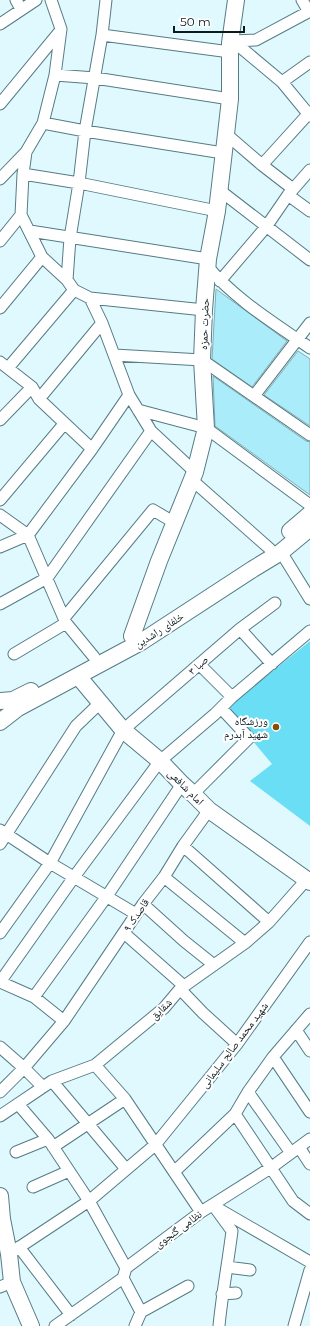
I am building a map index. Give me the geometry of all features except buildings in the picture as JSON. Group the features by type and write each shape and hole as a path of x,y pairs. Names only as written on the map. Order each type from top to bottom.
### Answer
{"main road":[{"name":"حضرت حمزه","path":"132,636 159,561 194,476 206,428 202,360 207,263 217,211 218,189 230,99 231,45 236,0"},
{"name":"خلفای راشدین","path":"0,722 18,708 141,642 253,569 275,551 310,514"},
{"name":"خلفای راشدین","path":"0,701 13,700 59,677 132,636 195,597 275,551 310,528"},
{"name":"امام شافعی","path":"78,676 123,730 160,761 209,810 309,880"},
{"path":"0,1196 1,1220 14,1250 6,1285 31,1326"}],"street":[{"path":"0,23 19,5 36,0"},
{"path":"0,179 26,152 43,123 56,75 61,29 51,0"},
{"path":"67,280 70,238 79,183 85,131 102,35 106,0"},
{"path":"102,35 231,45 256,40 309,12 302,0"},
{"path":"0,104 61,29"},
{"path":"231,45 282,82 309,114 262,165"},
{"path":"282,82 310,62"},
{"path":"56,75 95,78 230,99"},
{"path":"43,123 223,153"},
{"path":"226,134 262,165 310,212"},
{"path":"26,152 23,174 21,215 42,257 67,280 74,290 90,298 204,310"},
{"path":"220,282 266,227 290,192 309,172"},
{"path":"23,174 79,183 217,211"},
{"path":"218,189 310,260"},
{"path":"0,241 21,215"},
{"path":"30,231 207,263 220,282 236,296 310,348"},
{"path":"0,308 42,257"},
{"path":"74,290 4,365 32,388 38,399 92,449"},
{"path":"90,298 102,323 129,395 151,431 194,476 275,551 310,599"},
{"path":"38,399 102,323"},
{"path":"254,396 310,323"},
{"path":"114,355 202,360 310,435"},
{"path":"0,420 32,388"},
{"path":"0,547 28,535 92,449 129,395"},
{"path":"138,410 206,428 310,505"},
{"path":"0,500 64,424"},
{"path":"0,604 47,578 151,431"},
{"path":"14,654 65,621 153,510 175,523"},
{"path":"0,515 28,535 65,621 94,657"},
{"name":"صبا ۳","path":"123,730 240,629 275,602"},
{"path":"240,629 272,664"},
{"path":"64,1021 34,997 0,982 74,877 160,761 232,697 310,631"},
{"path":"199,664 232,697"},
{"path":"100,703 76,726 2,836 136,914"},
{"path":"34,997 187,789 249,738 221,708"},
{"path":"0,933 50,863 123,730"},
{"name":"قاصدک ۹","path":"0,1092 24,1068 64,1021 136,914 164,877 183,846 209,810"},
{"path":"183,846 269,922"},
{"path":"164,877 245,943"},
{"name":"شقایق","path":"0,1116 47,1084 95,1066 164,1008 182,987 245,943 269,922 309,880"},
{"path":"143,904 184,941 214,965"},
{"path":"124,933 182,987 203,1013 237,1044"},
{"name":"شهید محمد صالح سلیمانی","path":"14,1250 89,1201 155,1145 237,1044 310,942"},
{"path":"174,1172 235,1114 248,1092 273,1057 310,1014"},
{"path":"296,1030 310,1050"},
{"path":"0,1047 24,1068 47,1084 87,1123 126,1169"},
{"path":"273,1057 310,1112"},
{"path":"95,1066 125,1099 201,1212"},
{"path":"248,1092 295,1150 310,1164"},
{"path":"16,1152 50,1143 87,1123 125,1099"},
{"path":"18,1104 50,1143 89,1201 125,1273 141,1312"},
{"path":"235,1114 272,1167 293,1201 310,1214"},
{"name":"نظامی گنجوی","path":"55,1326 125,1273 201,1212 272,1167 310,1139"},
{"path":"33,1187 69,1171"},
{"path":"213,1205 310,1262"},
{"path":"213,1205 232,1231 222,1294 219,1326"},
{"path":"14,1250 71,1315"},
{"path":"227,1267 250,1270"},
{"path":"294,1326 310,1270"},
{"path":"135,1326 141,1312 188,1286"},
{"path":"222,1294 236,1292"}],"shaded area":[{"name":"ورزشگاه شهید آبدرم","path":"310,641 310,826 250,781 272,764 226,709"}],"place":[{"name":"ورزشگاه شهید آبدرم","path":"276,727"}]}
